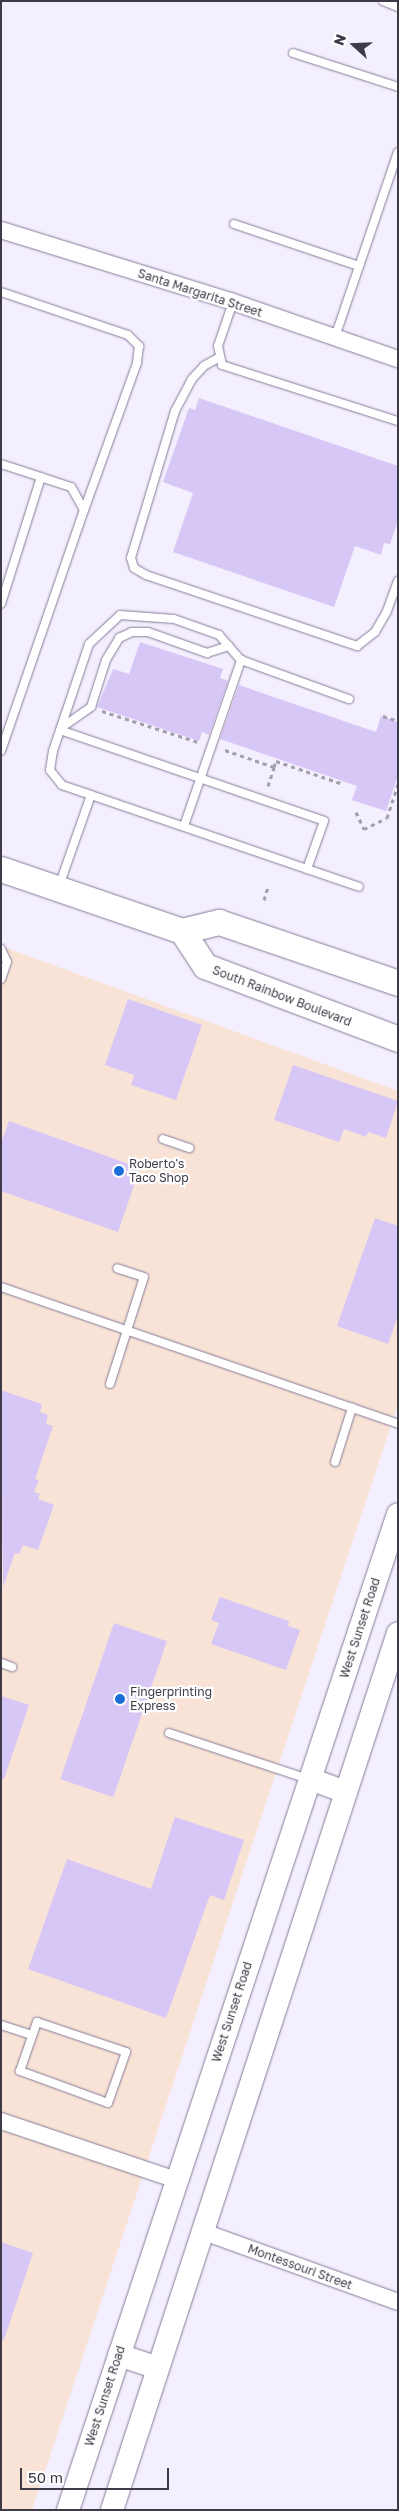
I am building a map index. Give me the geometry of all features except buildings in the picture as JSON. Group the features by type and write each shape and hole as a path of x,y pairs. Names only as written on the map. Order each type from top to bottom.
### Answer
{"main road":[{"path":"1,869 182,931 219,922 398,983"},
{"name":"South Rainbow Boulevard","path":"182,931 204,966 398,1039"},
{"name":"West Sunset Road","path":"68,2510 398,1514"},
{"path":"112,2510 201,2231 398,1633"},
{"path":"310,1779 346,1792"},
{"path":"119,2355 158,2368"}],"street":[{"name":"Santa Margarita Street","path":"1,230 233,302 398,359"},
{"path":"1,2121 176,2180"},
{"name":"Montessouri Street","path":"201,2231 398,2302"}],"lane":[{"path":"383,1 398,7"},
{"path":"293,53 398,87"},
{"path":"335,337 398,152"},
{"path":"234,224 358,266"},
{"path":"1,292 128,335 139,346 137,363 1,751"},
{"path":"233,302 218,346 222,365 398,421"},
{"path":"220,357 204,366 192,379 175,411 131,558 134,568 146,575 357,646 374,632 387,611 398,581"},
{"path":"1,464 71,487 84,510"},
{"path":"1,604 41,477"},
{"path":"349,700 242,660 219,635 174,619 120,615 89,644 60,730 50,770 62,785 359,886"},
{"path":"60,730 90,707 111,649 119,638 132,632 148,632 207,653 229,646"},
{"path":"184,826 242,660"},
{"path":"60,730 324,821 308,868"},
{"path":"58,889 91,795"},
{"path":"1,948 7,962 1,979"},
{"path":"163,1139 189,1148"},
{"path":"110,1384 144,1277 116,1268"},
{"path":"1,1287 398,1424"},
{"path":"335,1462 352,1408"},
{"path":"1,1663 12,1667"},
{"path":"169,1733 310,1779"},
{"path":"37,2022 42,2022 126,2052 112,2100 102,2102 23,2075 20,2066 31,2035 37,2022"},
{"path":"1,2025 31,2035"}],"path":[{"path":"90,707 204,744"},
{"path":"383,716 398,721"},
{"path":"225,750 274,767"},
{"path":"268,786 276,761 343,784"},
{"path":"356,812 364,829 387,818 398,784"},
{"path":"264,900 268,887"}],"shaded area":[{"path":"1,946 398,1091 398,1404 32,2510 1,2510"}],"place":[{"name":"Roberto's Taco Shop","path":"119,1171"},
{"name":"Fingerprinting Express","path":"120,1699"}]}
